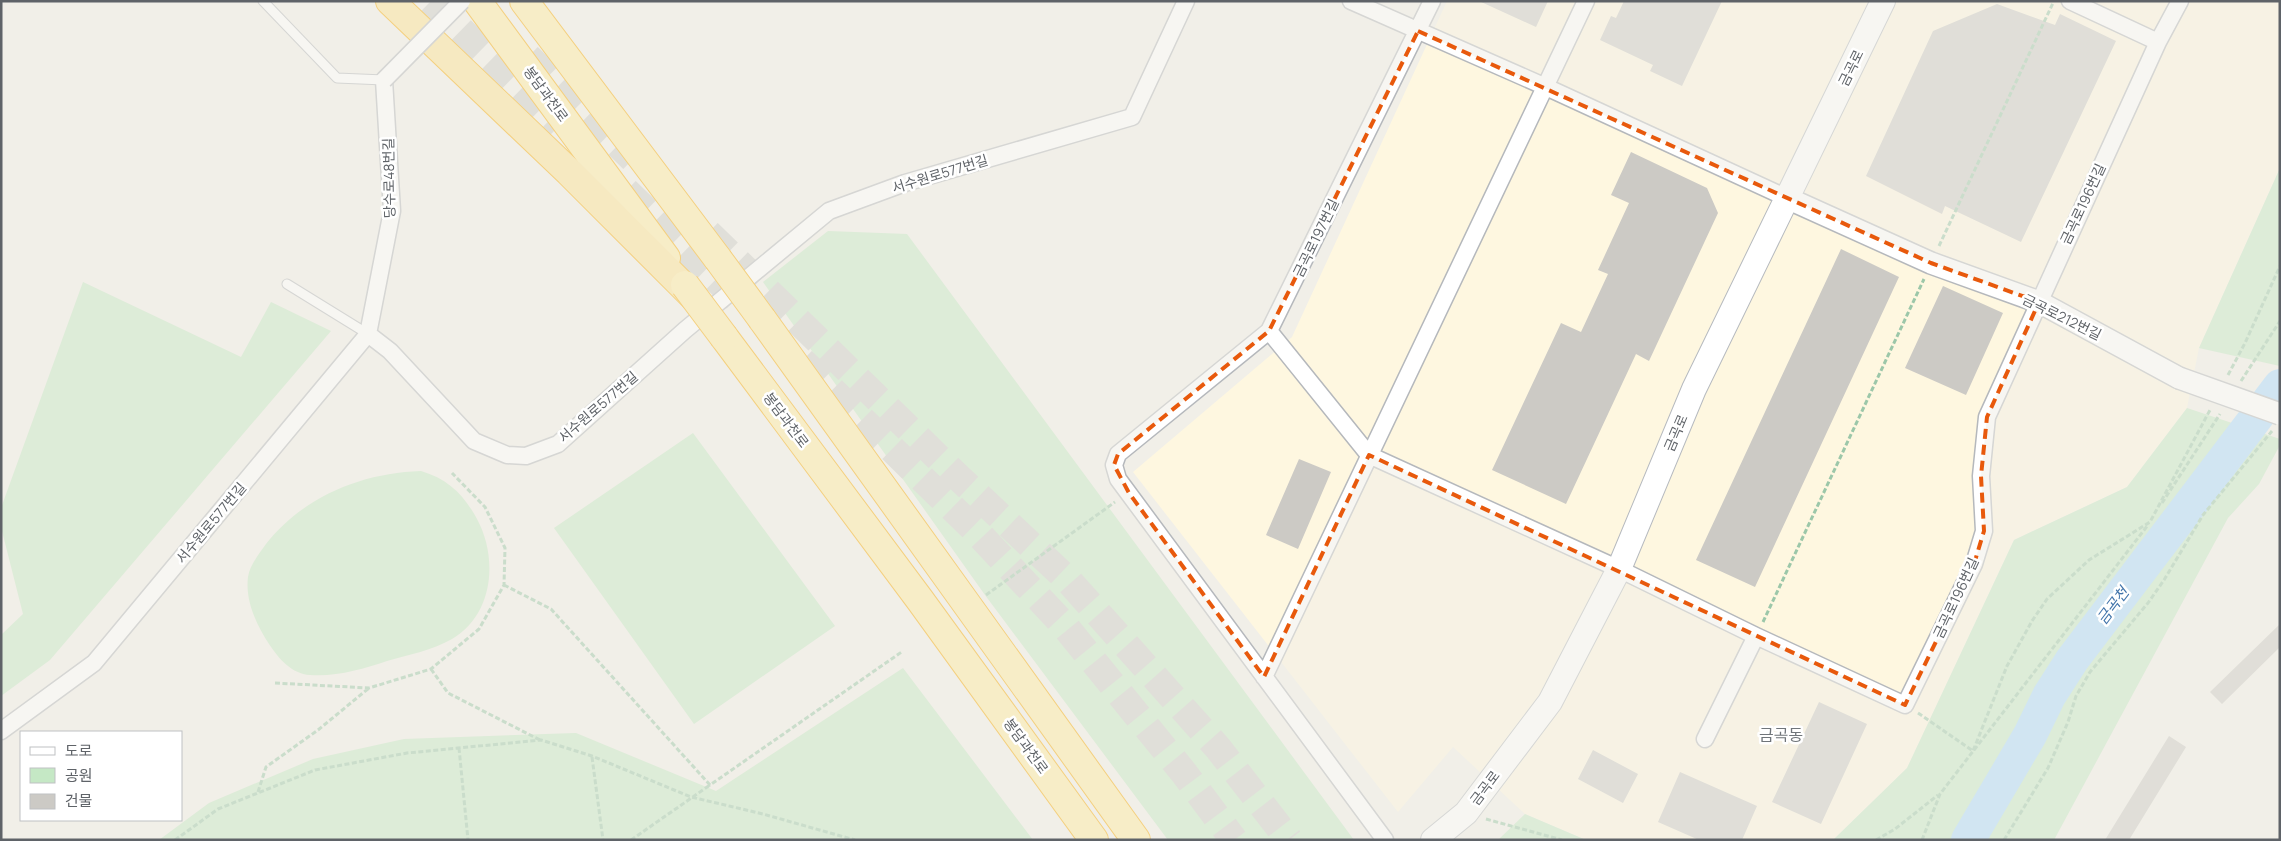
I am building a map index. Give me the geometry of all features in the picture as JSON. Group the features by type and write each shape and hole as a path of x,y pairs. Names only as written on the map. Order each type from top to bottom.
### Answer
{"highway":[{"path":"390,1 555,158 690,291"},
{"name":"봉담과천로","path":"477,1 920,600 1094,840"},
{"path":"524,1 762,319 1136,840"}],"main road":[{"name":"금곡로","path":"1433,840 1466,813 1550,702 1619,569 1694,389 1884,1"}],"street":[{"path":"384,80 462,1"},
{"name":"서수원로577번길","path":"1,731 94,662 368,334 390,351 474,441 507,455 526,456 558,444 685,330 830,211 905,183 1132,117 1186,1"},
{"path":"1351,1 1546,87 1787,198"},
{"name":"금곡로197번길","path":"1269,331 1432,1"},
{"path":"1264,677 1586,1"},
{"path":"2070,1 2158,42"},
{"name":"금곡로196번길","path":"1905,704 1974,564 1984,531 1981,476 1987,417 2158,42 2180,1"},
{"name":"당수로48번길","path":"368,334 392,211 384,80"},
{"name":"금곡로212번길","path":"1787,198 1931,264 2039,302 2179,378 2277,422"},
{"path":"1385,840 1118,479 1114,465 1118,454 1269,331 1369,455 1619,569 1756,636 1905,704"},
{"path":"1705,739 1756,636"}],"lane":[{"path":"263,1 337,78 384,80"},
{"path":"287,284 368,334"}],"path":[{"path":"1756,636 2054,1"},
{"path":"2237,388 2280,320"},
{"path":"1876,840 1895,829 1940,794 2150,522 2220,413"},
{"path":"2004,840 2048,768 2068,722 2076,696 2090,672 2153,595 2203,515 2277,422"},
{"path":"275,683 369,688 431,669 479,629 504,585 506,548 485,507 452,473"},
{"path":"986,595 1129,493"},
{"path":"1973,751 2007,666 2032,621 2047,599 2088,560 2150,522"},
{"path":"504,585 551,609 710,785"},
{"path":"631,840 903,651"},
{"path":"431,669 448,693 541,740 592,756 691,797 856,840"},
{"path":"258,792 266,767 318,730 369,688"},
{"path":"1905,704 1973,751"},
{"path":"175,840 181,838 218,810 315,770 407,753 541,740"},
{"path":"459,748 468,840"},
{"path":"592,756 603,840"},
{"path":"1922,840 1940,794"},
{"path":"1466,813 1562,840"}],"highlighted area":[{"path":"1418,31 1931,263 2039,302 1987,417 1981,476 1984,531 1974,564 1905,705 1369,455 1264,677 1129,493 1114,465 1118,454 1269,331"}],"shaded area":[{"path":"1447,1 2280,1 2280,168 2199,348 2187,408 2127,487 2014,540 1907,768 1833,840 1586,840 1525,814 1453,747 1398,812 1133,472 1292,337"}],"green space":[{"path":"2280,168 2280,366 2199,348"},
{"path":"828,231 907,234 1354,840 1168,840 985,595 763,282"},
{"path":"83,282 241,357 271,302 331,331 50,660 1,696 1,635 23,614 1,527 1,508"},
{"path":"2187,408 2280,439 2280,445 2259,484 2228,518 2054,840 1833,840 1907,768 2014,540 2127,487"},
{"path":"693,433 835,626 694,724 554,528"},
{"path":"421,471 439,478 461,495 472,510 484,534 488,551 488,584 484,600 477,615 466,628 452,639 420,652 339,674 310,675 292,669 277,655 269,644 256,621 250,604 248,577 258,556 281,527 316,500 356,482 377,476"},
{"path":"903,668 1033,840 159,840 209,803 313,759 404,739 576,733 716,791"},
{"path":"1525,814 1586,840 1498,840"}],"building":[{"path":"1479,1 1548,1 1536,27"},
{"path":"1624,1 1722,1 1682,86 1650,71 1653,65 1600,40 1611,16 1616,18"},
{"path":"1997,4 2055,25 2060,14 2116,41 2021,242 1945,206 1942,214 1866,176 1933,31"},
{"path":"1631,152 1707,188 1718,213 1649,361 1636,354 1566,504 1492,470 1561,323 1581,332 1608,274 1598,270 1629,203 1611,195"},
{"path":"1841,249 1899,277 1755,587 1696,560"},
{"path":"1943,286 2003,313 1966,395 1905,368"},
{"path":"1299,459 1331,472 1298,549 1266,535"},
{"path":"2280,624 2280,647 2222,704 2210,692"},
{"path":"1819,702 1867,724 1821,824 1772,802"},
{"path":"2169,736 2186,747 2129,840 2105,840"},
{"path":"1593,750 1638,774 1623,803 1578,779"},
{"path":"1680,772 1757,806 1742,840 1699,840 1658,822"}],"waterway":[{"name":"금곡천","path":"1968,840 2030,735 2049,696 2072,660 2280,386"}],"tunnel":[{"path":"431,1 559,126"},
{"path":"528,57 633,159"},
{"path":"626,191 740,302"},
{"path":"708,233 958,477 1068,580 1218,748 1289,840"},
{"path":"802,361 975,530 1064,625 1184,773 1234,840"}],"district":[{"name":"금곡동","path":"1781,735"}]}
